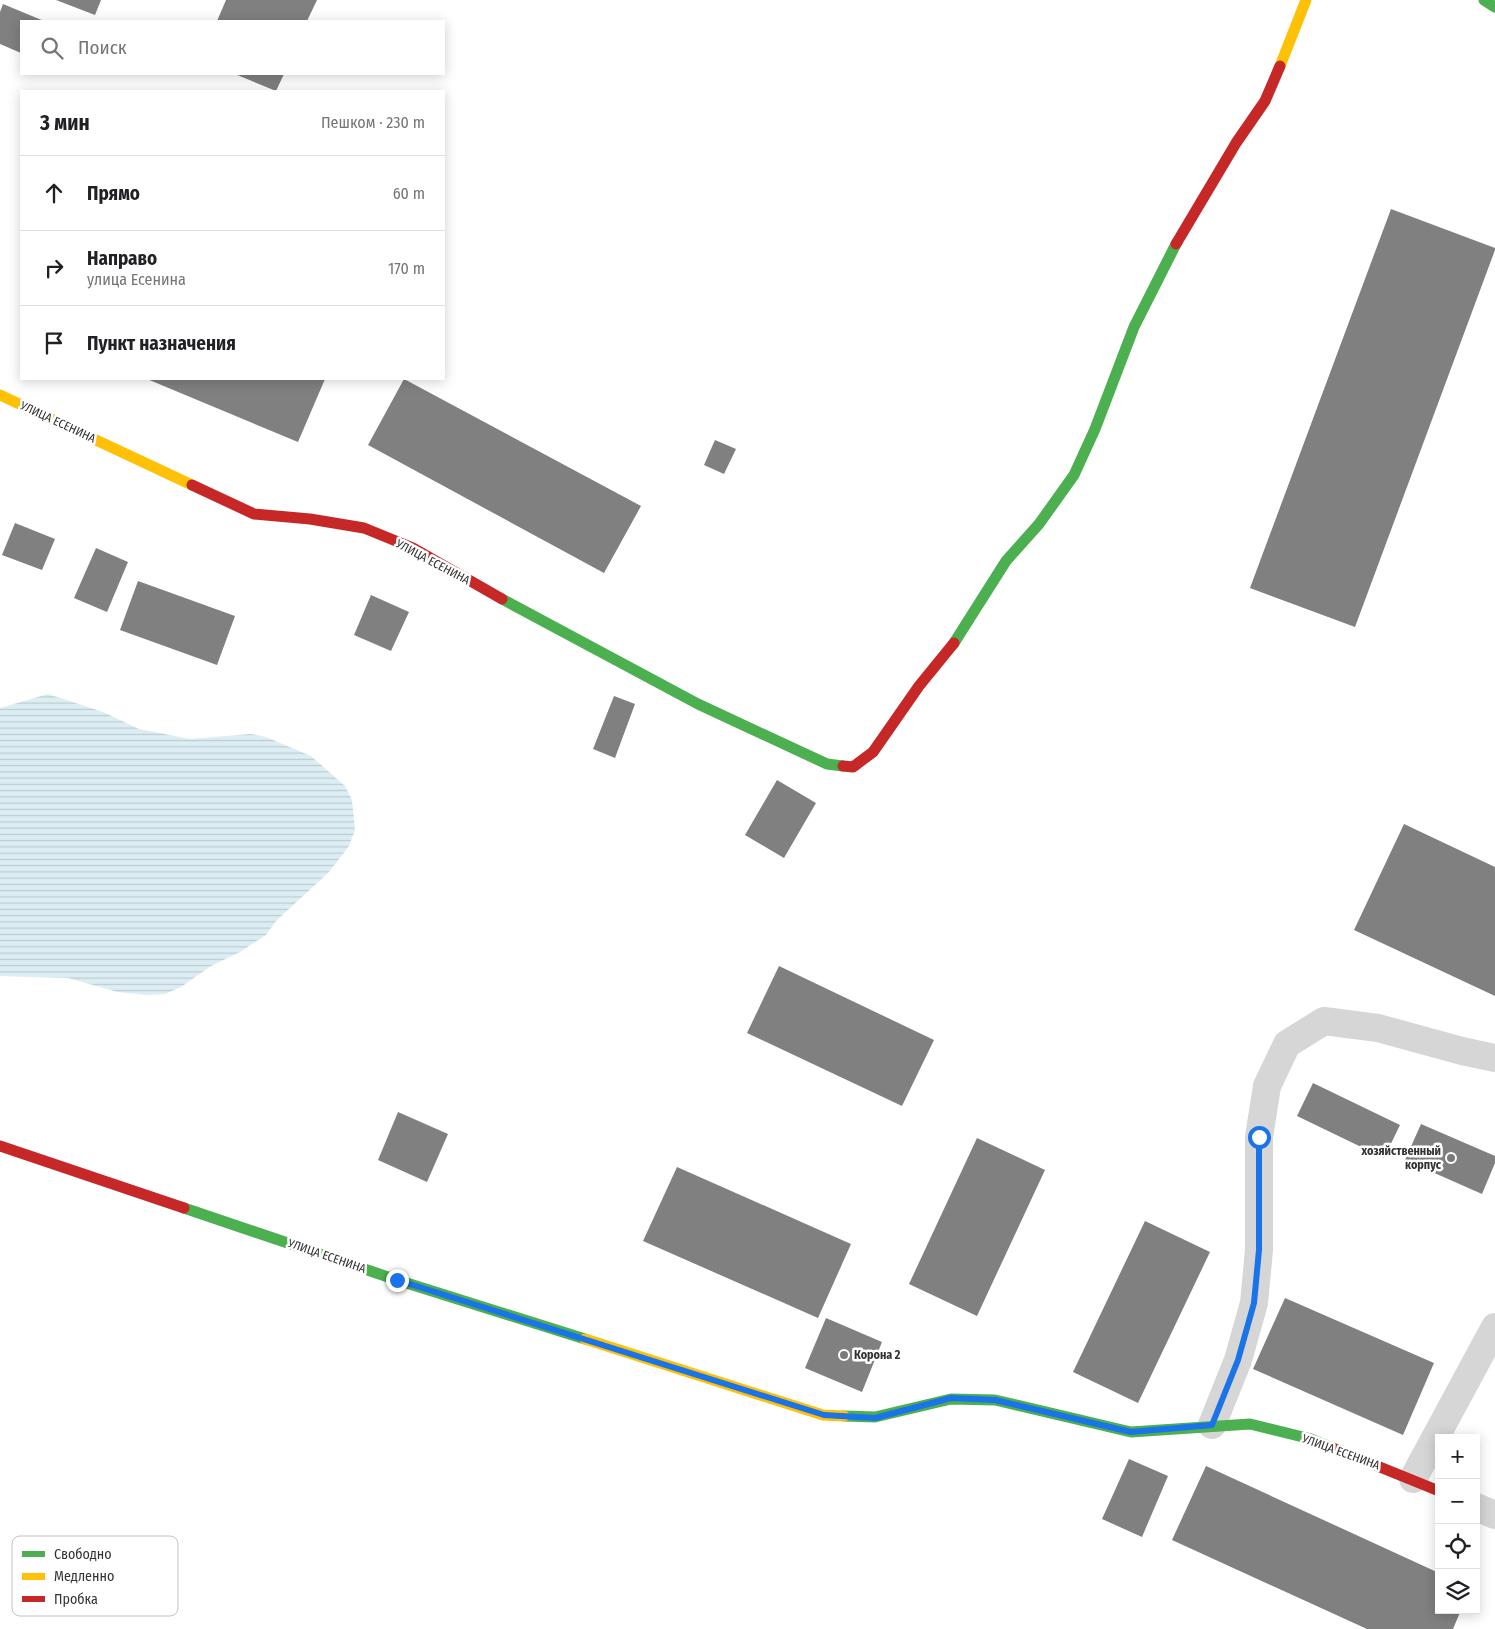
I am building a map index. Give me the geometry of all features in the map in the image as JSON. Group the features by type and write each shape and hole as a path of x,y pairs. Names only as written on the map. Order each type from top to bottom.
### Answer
{"street":[{"name":"УЛИЦА ЕСЕНИНА","path":"0,395 254,514 310,519 364,528 413,548 510,604 698,704 827,764 853,767 873,752 919,686 960,636 1006,561 1039,524 1074,475 1095,429 1134,328 1176,243 1236,143 1265,101 1285,56 1306,0"},
{"path":"1484,0 1495,6"},
{"path":"1212,1425 1238,1360 1254,1303 1259,1250 1259,1137 1267,1086 1287,1044 1324,1021 1378,1028 1495,1058"},
{"name":"УЛИЦА ЕСЕНИНА","path":"0,1146 397,1280 824,1415 875,1418 951,1398 995,1400 1131,1432 1212,1425 1250,1424 1311,1439 1435,1489"},
{"path":"1413,1479 1495,1327"},
{"path":"1480,1509 1495,1516"}],"shaded area":[{"path":"48,694 103,712 139,729 190,739 251,734 266,737 311,756 345,786 352,800 355,830 349,846 329,872 276,921 266,935 240,952 211,966 181,987 165,994 148,995 118,992 68,978 0,976 0,708"}],"building":[{"path":"56,0 101,0 95,15"},
{"path":"226,0 317,0 307,20 217,20"},
{"path":"3,4 42,20 20,20 20,53 0,44 0,12"},
{"path":"237,75 284,75 276,90"},
{"path":"1391,209 1495,248 1495,250 1355,627 1250,588"},
{"path":"149,380 325,380 298,442"},
{"path":"403,380 406,380 641,506 604,573 368,445"},
{"path":"715,440 736,449 724,474 704,465"},
{"path":"15,523 55,539 42,570 2,555"},
{"path":"96,548 128,562 107,612 74,598"},
{"path":"138,581 235,616 217,665 120,630"},
{"path":"371,595 409,612 391,651 354,635"},
{"path":"614,696 635,704 615,758 593,749"},
{"path":"777,780 816,803 784,858 745,835"},
{"path":"1404,824 1495,867 1495,996 1354,930"},
{"path":"779,966 934,1040 902,1106 747,1033"},
{"path":"1313,1083 1400,1125 1384,1158 1297,1116"},
{"path":"398,1112 448,1134 427,1182 378,1160"},
{"name":"хозяйственный корпус","path":"1421,1124 1495,1156 1495,1163 1482,1194 1405,1160"},
{"path":"977,1138 1045,1170 977,1316 909,1284"},
{"path":"677,1167 851,1244 818,1318 643,1241"},
{"path":"1145,1221 1210,1252 1138,1403 1073,1372"},
{"path":"1285,1298 1434,1363 1403,1435 1253,1369"},
{"name":"Корона 2","path":"826,1318 882,1342 862,1392 805,1368"},
{"path":"1129,1459 1168,1476 1142,1537 1102,1519"},
{"path":"1206,1466 1435,1571 1435,1614 1459,1614 1453,1629 1367,1629 1172,1540"}],"traffic: fast":[{"path":"1484,0 1495,7"},
{"path":"954,643 1006,561 1039,524 1074,475 1095,429 1134,327 1176,244"},
{"path":"502,599 698,704 827,764 843,766"},
{"path":"184,1208 397,1280 585,1339"},
{"path":"844,1416 875,1417 951,1399 995,1400 1131,1432 1250,1424 1311,1439 1333,1448"}],"traffic: slow":[{"path":"1280,66 1306,0"},
{"path":"0,395 192,485"},
{"path":"585,1339 823,1415 844,1416"}],"traffic: jam":[{"path":"1176,244 1236,143 1265,101 1280,66"},
{"path":"192,485 254,514 310,519 364,528 413,548 502,599"},
{"path":"843,766 853,767 873,752 919,686 954,643"},
{"path":"0,1146 184,1208"},
{"path":"1333,1448 1435,1489"}],"place":[{"name":"хозяйственный корпус","path":"1451,1158"},
{"name":"Корона 2","path":"844,1355"}],"route":[{"path":"397,1280 824,1415 875,1418 951,1398 995,1400 1131,1432 1212,1425 1238,1360 1254,1303 1259,1250 1259,1137"}]}
